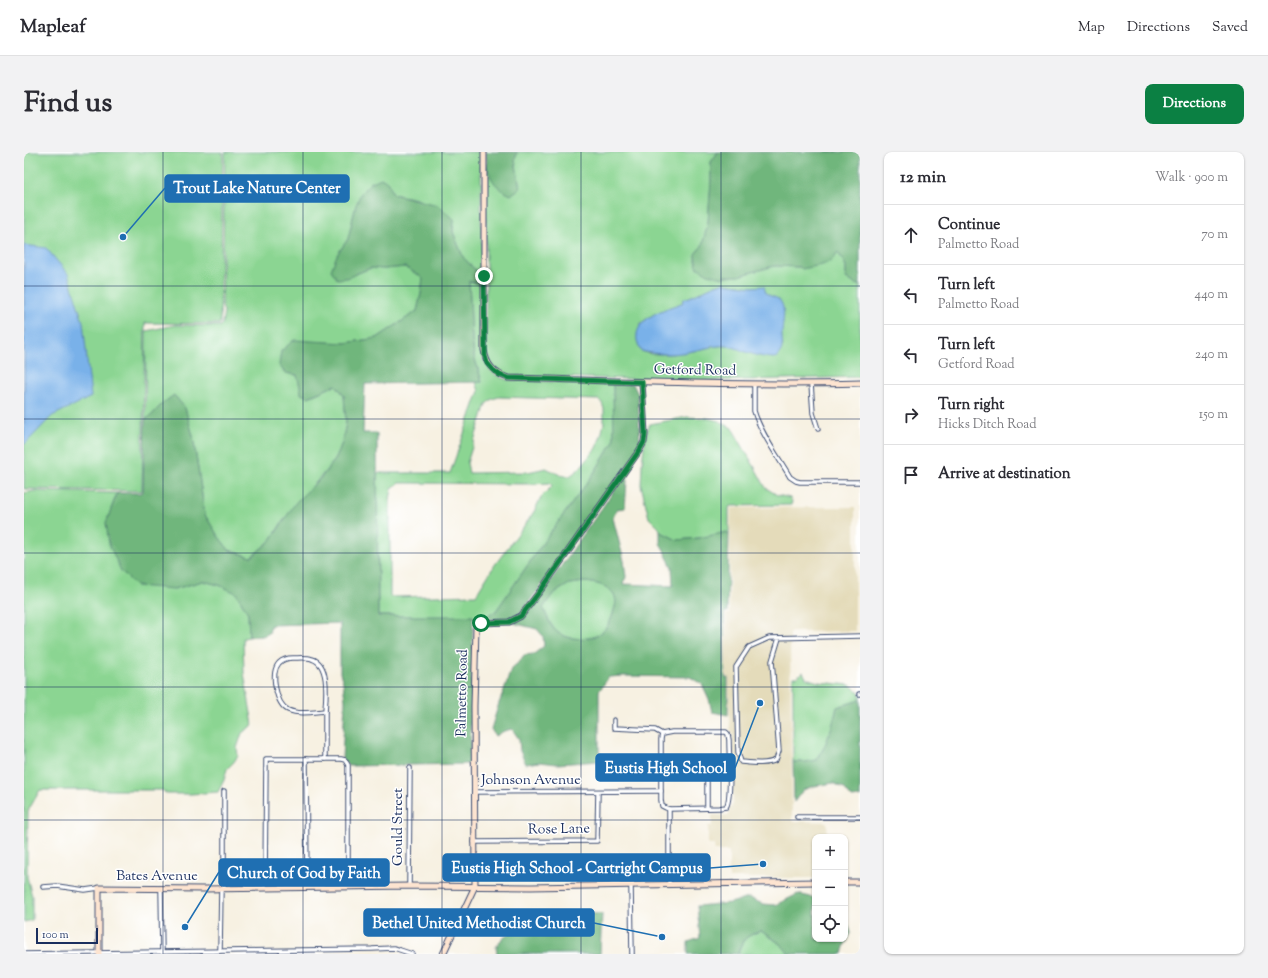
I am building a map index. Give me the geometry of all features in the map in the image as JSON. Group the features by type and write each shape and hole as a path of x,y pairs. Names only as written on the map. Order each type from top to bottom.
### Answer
{"street":[{"name":"Getford Road","path":"484,152 484,350 487,363 500,375 508,378 642,382 754,384 860,383"},
{"name":"Palmetto Road","path":"443,954 475,886 474,792 476,627 481,623 509,622 521,616 639,451 644,442 645,434 642,382"},
{"path":"754,384 754,404 756,415 790,477 800,482 860,482"},
{"path":"811,384 813,413 818,429"},
{"path":"779,638 772,661 779,751 776,760 772,762 741,762 738,752 736,668 749,647 769,638 860,636"},
{"path":"325,711 292,711 284,706 278,695 274,679 275,670 279,663 286,659 312,658 320,663 322,667 325,677 325,711 325,759"},
{"path":"614,720 614,728 655,730 662,734 672,732 724,731 728,734 730,793 729,804 726,807 669,809 662,806 662,734"},
{"path":"707,808 708,762 713,759 729,758"},
{"path":"265,888 266,759 345,760 348,765 348,887"},
{"path":"306,759 307,887"},
{"name":"Gould Street","path":"409,886 410,768"},
{"path":"220,951 224,791"},
{"name":"Johnson Avenue","path":"474,792 661,791"},
{"name":"Rose Lane","path":"474,842 597,841 598,792"},
{"path":"669,809 669,885"},
{"path":"797,817 860,817"},
{"name":"Bates Avenue","path":"99,888 631,886 812,882"},
{"path":"848,882 860,882"},
{"path":"43,887 57,886 85,890 99,888 98,953"},
{"path":"631,886 632,954"},
{"path":"161,888 162,953"},
{"path":"24,954 162,953 394,948 412,954"}],"shaded area":[{"path":"855,507 855,631 790,632 792,821 827,822 828,834 812,834 812,878 729,878 729,851 715,851 714,845 708,845 708,826 712,826 712,815 729,815 729,808 733,804 733,734 730,729 729,677 726,676 726,614 729,614 731,508"}],"green space":[{"path":"24,152 223,152 220,324 145,323 142,491 24,489"},
{"path":"225,152 481,152 482,350 487,366 489,370 497,376 508,380 613,384 614,441 592,476 545,540 496,611 486,617 378,616 377,473 450,473 479,391 476,382 482,382 474,356 469,281 480,284 478,273 463,257 453,232 454,219 417,199 393,194 389,183 356,205 348,239 337,255 347,278 371,268 384,269 405,267 423,278 417,311 377,338 345,343 322,342 285,373 297,375 300,386 309,397 336,385 344,395 346,423 342,443 335,460 282,522 271,540 251,557 229,550 205,515 193,436 185,408 174,395 145,420 146,331 175,325 220,326 222,324 224,312 222,306","holes":["499,397 599,400 604,409 604,423 596,448 579,469 570,476 560,475 546,468 528,472 469,473 467,463 486,404 492,399","399,483 550,483 552,486 541,497 535,510 494,566 476,595 390,597 390,500 392,488"]},
{"path":"486,152 517,152 515,160 520,188 511,195 499,188 491,178 487,166"},
{"path":"517,152 718,152 711,162 708,223 702,246 695,254 724,276 738,276 774,266 800,267 822,265 831,261 838,252 846,266 846,278 855,284 860,285 860,377 718,381 509,376 499,372 491,364 486,350 486,163 520,188 515,160","holes":["723,283 763,287 768,295 778,299 783,312 781,336 783,346 758,355 727,345 671,354 651,354 641,351 640,324 655,314 682,303 684,299 718,284"]},
{"path":"718,152 860,152 860,285 855,284 846,278 846,266 838,252 831,261 822,265 802,269 800,267 774,266 738,276 724,276 723,278 708,274 697,267 695,254 702,246 708,223 711,162"},
{"path":"381,178 389,183 393,194 438,205 454,219 453,232 463,257 478,273 481,284 469,281 474,356 482,382 365,384 363,433 377,433 378,616 473,616 470,764 348,766 342,759 345,701 343,682 340,673 340,623 271,625 269,633 266,635 249,637 248,613 236,593 219,585 203,581 174,589 136,586 121,571 109,544 106,523 117,493 143,492 145,420 174,395 185,408 193,436 205,515 229,550 251,557 253,556 271,540 296,502 319,480 335,460 342,443 346,423 344,395 336,385 308,397 301,394 297,375 285,373 279,365 281,351 294,340 345,343 377,338 417,311 423,278 405,267 384,269 371,268 347,278 337,279 331,270 337,255 348,239 356,205 361,193 370,183"},
{"path":"613,384 633,384 638,394 640,445 638,450 520,614 508,620 502,621 481,617 486,617 496,611 545,540 592,476 614,441"},
{"path":"687,417 707,418 719,421 732,428 766,488 777,495 790,498 792,502 791,505 730,506 729,535 727,532 699,538 677,540 661,532 649,518 641,485 644,446 647,431 650,424"},
{"path":"630,468 627,481 625,508 617,509 613,518 624,561 626,577 623,584 673,586 672,567 660,543 660,530 661,532 677,540 699,538 727,532 729,535 727,612 724,614 725,678 728,678 728,715 712,712 709,699 702,684 690,677 609,677 599,691 599,761 557,764 540,762 526,764 520,751 519,739 512,729 495,736 491,729 511,669 524,655 534,654 544,646 543,636 537,629 513,623 523,618","holes":["585,582 604,586 614,595 616,604 610,622 598,635 579,639 566,637 556,631 552,626 543,608 553,594 569,584"]},
{"path":"34,491 117,493 106,523 174,589 203,581 219,585 236,592 248,613 249,637 243,638 244,673 253,725 242,733 237,748 238,756 227,769 224,780 218,792 167,794 162,790 40,790 28,811 27,877 32,896 32,920 24,922 24,493"},
{"path":"585,582 604,586 613,593 616,602 610,622 598,635 579,639 566,637 554,629 542,607 553,594 569,584"},
{"path":"803,672 806,678 818,682 850,685 860,693 860,699 837,707 829,735 817,760 793,762 793,677 797,677"},
{"path":"860,699 860,797 852,798 844,788 833,783 814,786 803,790 794,802 793,762 817,760 824,748 834,721 837,707"},
{"path":"798,894 812,897 812,942 846,942 843,954 789,954 776,941 760,931 745,939 738,954 688,954 688,942 700,938 697,906 730,903 749,898 763,904 775,905"},
{"path":"561,913 602,914 600,954 497,954 496,947 500,941 518,926 530,926 540,930 544,936 550,937 557,935 563,928"},
{"path":"848,925 849,926 851,933 848,939"},
{"path":"760,931 776,941 789,954 738,954 745,939"}],"water":[{"path":"24,245 46,248 68,274 83,322 91,397 52,416 24,445"},
{"path":"723,283 752,287 764,286 769,295 777,298 781,302 784,310 782,348 776,358 759,356 729,346 713,347 673,354 660,354 641,351 637,341 637,332 647,319 664,309 682,303 684,299"}],"place":[{"name":"Trout Lake Nature Center","path":"123,237"},
{"name":"Eustis High School","path":"760,703"},
{"name":"Eustis High School - Cartright Campus","path":"763,864"},
{"name":"Church of God by Faith","path":"185,927"},
{"name":"Bethel United Methodist Church","path":"662,937"}],"route":[{"path":"481,623 509,622 521,616 639,451 644,442 645,434 642,382 508,378 493,370 487,363 484,350 484,276"}]}
